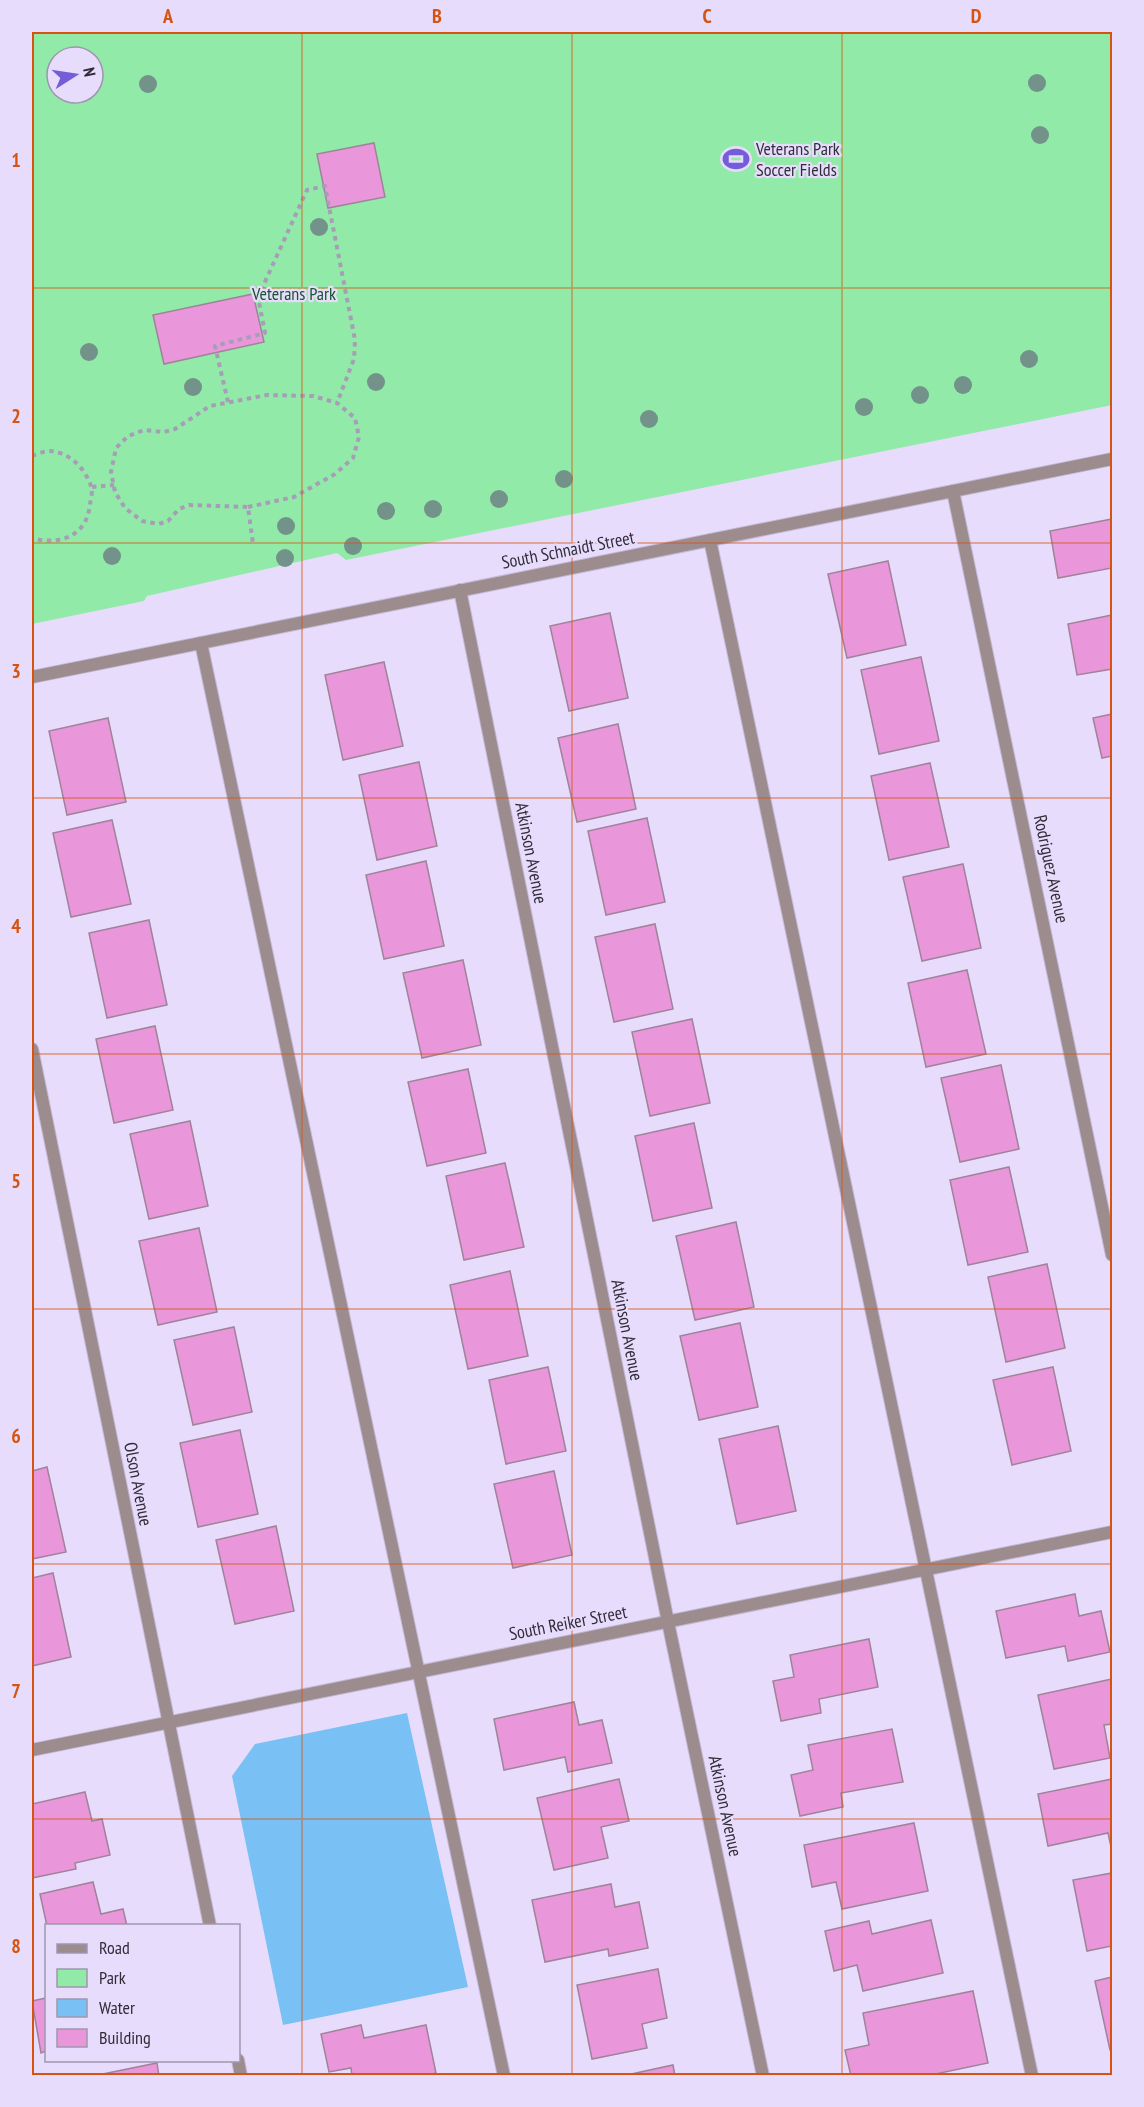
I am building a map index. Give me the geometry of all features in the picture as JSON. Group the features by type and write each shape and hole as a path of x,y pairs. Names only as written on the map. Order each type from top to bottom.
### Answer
{"street":[{"name":"South Schnaidt Street","path":"32,677 1113,459"},
{"name":"Rodriguez Avenue","path":"953,491 1113,1255"},
{"path":"710,540 1032,2076"},
{"name":"Atkinson Avenue","path":"459,590 668,1622 763,2076"},
{"path":"201,643 504,2076"},
{"name":"Olson Avenue","path":"32,1049 210,1924"},
{"name":"South Reiker Street","path":"32,1750 1113,1532"}],"path":[{"path":"228,402 215,346 265,333 258,297 307,190 325,186 355,340 354,359 337,403"},
{"path":"267,395 313,396 337,403 355,418 358,428 359,437 352,458 334,474 294,497 248,507 189,505 179,509 168,521 159,524 142,521 125,508 115,492 111,472 116,448 128,436 144,430 164,432 175,429 210,405 228,402 267,395"},
{"path":"32,456 48,451 67,456 78,464 92,487 89,512 82,528 73,537 60,541 43,542 32,538"},
{"path":"92,487 114,485"},
{"path":"248,507 253,544"}],"green space":[{"name":"Veterans Park","path":"32,32 1111,32 1112,405 346,560 337,553 147,596 144,601 32,624"}],"water":[{"path":"407,1713 468,1987 283,2025 232,1776 255,1744"}],"building":[{"path":"374,143 385,197 328,208 317,154"},
{"path":"253,294 264,342 164,364 153,315"},
{"path":"1112,519 1112,568 1058,578 1050,531"},
{"path":"888,561 906,645 847,658 828,574"},
{"path":"610,613 628,698 569,711 550,626"},
{"path":"1112,615 1112,669 1077,675 1068,624"},
{"path":"921,657 939,741 879,754 861,670"},
{"path":"384,662 403,746 343,760 325,675"},
{"path":"1112,714 1112,756 1102,758 1093,718"},
{"path":"108,718 126,802 67,815 49,731"},
{"path":"618,724 636,809 577,822 558,738"},
{"path":"419,762 437,846 377,860 359,775"},
{"path":"930,763 949,847 889,860 871,776"},
{"path":"647,818 665,902 606,915 588,831"},
{"path":"112,820 131,904 71,917 53,833"},
{"path":"426,861 444,946 384,959 366,875"},
{"path":"963,864 981,948 922,961 903,877"},
{"path":"149,920 167,1005 107,1018 89,933"},
{"path":"655,924 673,1009 614,1022 595,937"},
{"path":"463,960 481,1045 422,1058 403,973"},
{"path":"967,970 986,1054 926,1067 908,983"},
{"path":"692,1019 710,1103 650,1116 632,1032"},
{"path":"155,1026 173,1110 114,1123 96,1039"},
{"path":"1001,1065 1019,1149 960,1162 941,1078"},
{"path":"468,1069 486,1153 427,1166 408,1082"},
{"path":"190,1121 208,1206 149,1219 130,1134"},
{"path":"694,1123 712,1208 653,1221 635,1136"},
{"path":"505,1163 524,1247 464,1260 446,1176"},
{"path":"1009,1167 1028,1252 968,1265 950,1180"},
{"path":"736,1222 754,1307 695,1320 676,1236"},
{"path":"199,1228 217,1312 158,1325 139,1241"},
{"path":"1047,1264 1065,1348 1006,1362 988,1277"},
{"path":"510,1271 528,1356 468,1369 450,1285"},
{"path":"740,1323 758,1407 699,1420 680,1336"},
{"path":"234,1327 252,1412 193,1425 174,1340"},
{"path":"548,1367 566,1451 506,1464 489,1380"},
{"path":"1053,1367 1071,1451 1012,1465 993,1380"},
{"path":"778,1426 796,1511 737,1524 719,1439"},
{"path":"240,1430 258,1514 198,1527 180,1443"},
{"path":"47,1467 66,1552 32,1559 32,1471"},
{"path":"554,1471 572,1555 513,1568 494,1484"},
{"path":"276,1526 294,1611 235,1624 216,1540"},
{"path":"53,1573 71,1657 32,1666 32,1578"},
{"path":"1075,1594 1079,1616 1101,1611 1110,1652 1068,1661 1065,1646 1006,1658 996,1611"},
{"path":"869,1639 878,1687 819,1699 821,1713 781,1721 773,1681 794,1677 790,1655"},
{"path":"1112,1679 1112,1724 1104,1725 1110,1758 1054,1769 1038,1695"},
{"path":"574,1702 579,1725 602,1720 612,1763 568,1772 565,1757 504,1770 494,1719"},
{"path":"892,1729 903,1782 841,1793 843,1807 800,1816 791,1775 813,1770 808,1745"},
{"path":"619,1779 629,1821 601,1827 608,1858 554,1870 537,1798"},
{"path":"1112,1779 1112,1847 1108,1833 1048,1846 1038,1794"},
{"path":"85,1792 92,1821 102,1819 110,1855 75,1863 76,1869 32,1878 32,1804"},
{"path":"914,1823 928,1891 842,1909 836,1882 812,1887 804,1845"},
{"path":"1112,1873 1112,1946 1087,1951 1073,1880"},
{"path":"93,1882 101,1914 123,1909 127,1924 47,1924 40,1894"},
{"path":"611,1884 615,1907 639,1902 648,1948 609,1956 608,1949 545,1962 532,1900"},
{"path":"931,1920 943,1973 863,1991 857,1965 834,1971 825,1931 869,1921 872,1934"},
{"path":"658,1969 667,2018 642,2024 647,2048 592,2059 577,1985"},
{"path":"1112,1977 1112,2050 1110,2050 1095,1981"},
{"path":"973,1991 988,2063 926,2076 851,2076 845,2050 869,2045 863,2013"},
{"path":"45,1998 45,2051 41,2053 32,2001"},
{"path":"361,2025 364,2038 426,2025 436,2073 423,2076 352,2076 351,2068 329,2072 321,2034"},
{"path":"157,2063 159,2076 93,2076"},
{"path":"673,2065 675,2076 622,2076"}],"place":[{"name":"Veterans Park Soccer Fields","path":"736,159"}]}
